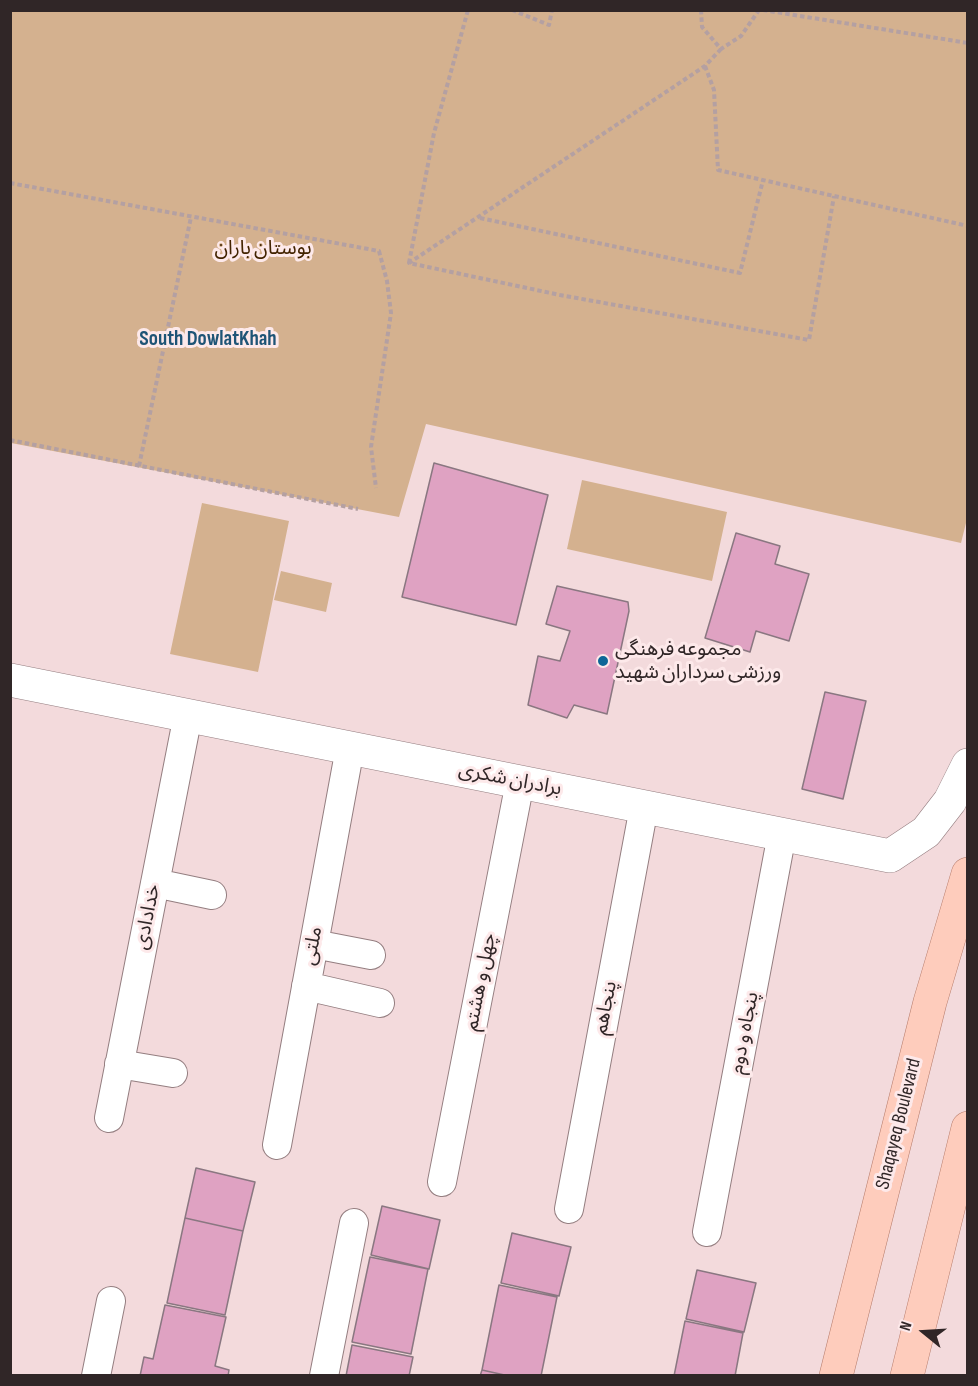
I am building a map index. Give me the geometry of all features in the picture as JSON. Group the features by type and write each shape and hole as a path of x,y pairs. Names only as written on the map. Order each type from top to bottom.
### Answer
{"main road":[{"name":"Shaqayeq Boulevard","path":"836,1376 930,1002 968,874"},
{"path":"907,1376 968,1128"}],"street":[{"name":"برادران شکری","path":"10,680 890,856 926,832 950,801 968,765"},
{"name":"خدادادی","path":"109,1118 188,715"},
{"name":"ملتی","path":"277,1145 350,748"},
{"name":"چهل و هشتم","path":"442,1182 520,782"},
{"name":"پنجاهم","path":"569,1209 644,807"},
{"name":"پنجاه و دوم","path":"707,1232 782,834"},
{"path":"155,883 212,895"},
{"path":"314,944 371,955"},
{"path":"306,986 380,1003"},
{"path":"119,1064 173,1073"},
{"path":"324,1376 354,1223"},
{"path":"96,1376 111,1301"}],"path":[{"path":"409,263 434,133 468,10"},
{"path":"512,10 549,25 552,10"},
{"path":"701,10 702,27 721,49"},
{"path":"409,263 480,218 705,66 721,49 741,36 761,10 968,43"},
{"path":"705,66 714,90 718,170 968,226"},
{"path":"480,218 740,273 763,180"},
{"path":"10,183 379,251 392,313 371,447 375,488"},
{"path":"409,263 560,295 809,340 834,196"},
{"path":"139,466 192,217"},
{"path":"10,440 358,509"}],"green space":[{"name":"بوستان باران","path":"10,11 967,11 968,515 961,543 426,424 399,517 11,443"},
{"path":"582,480 727,512 712,581 567,549"},
{"path":"202,503 289,521 258,672 170,654"},
{"path":"281,571 332,583 326,612 274,600"}],"building":[{"path":"434,463 548,495 516,625 402,597"},
{"path":"736,533 780,546 775,564 809,574 789,641 756,631 750,652 705,638"},
{"path":"557,586 628,602 629,611 607,714 574,705 567,718 528,705 538,656 560,661 570,631 546,624"},
{"path":"825,692 866,701 843,799 802,789"},
{"path":"196,1168 255,1182 243,1231 185,1218"},
{"path":"382,1206 440,1220 429,1269 371,1255"},
{"path":"185,1218 243,1231 225,1315 167,1303"},
{"path":"512,1233 571,1247 559,1296 501,1283"},
{"path":"370,1257 428,1269 411,1354 352,1342"},
{"path":"697,1270 756,1283 744,1332 686,1319"},
{"path":"499,1285 557,1297 541,1376 509,1376 482,1370"},
{"path":"165,1305 226,1317 215,1366 229,1370 228,1376 140,1376 144,1357 153,1359"},
{"path":"685,1321 743,1333 735,1376 674,1376"},
{"path":"352,1345 413,1357 409,1376 346,1376"},
{"path":"482,1370 509,1376 480,1376"}],"place":[{"name":"مجموعه فرهنگی ورزشی سرداران شهید","path":"603,661"}],"district":[{"name":"South DowlatKhah","path":"208,340"}]}
